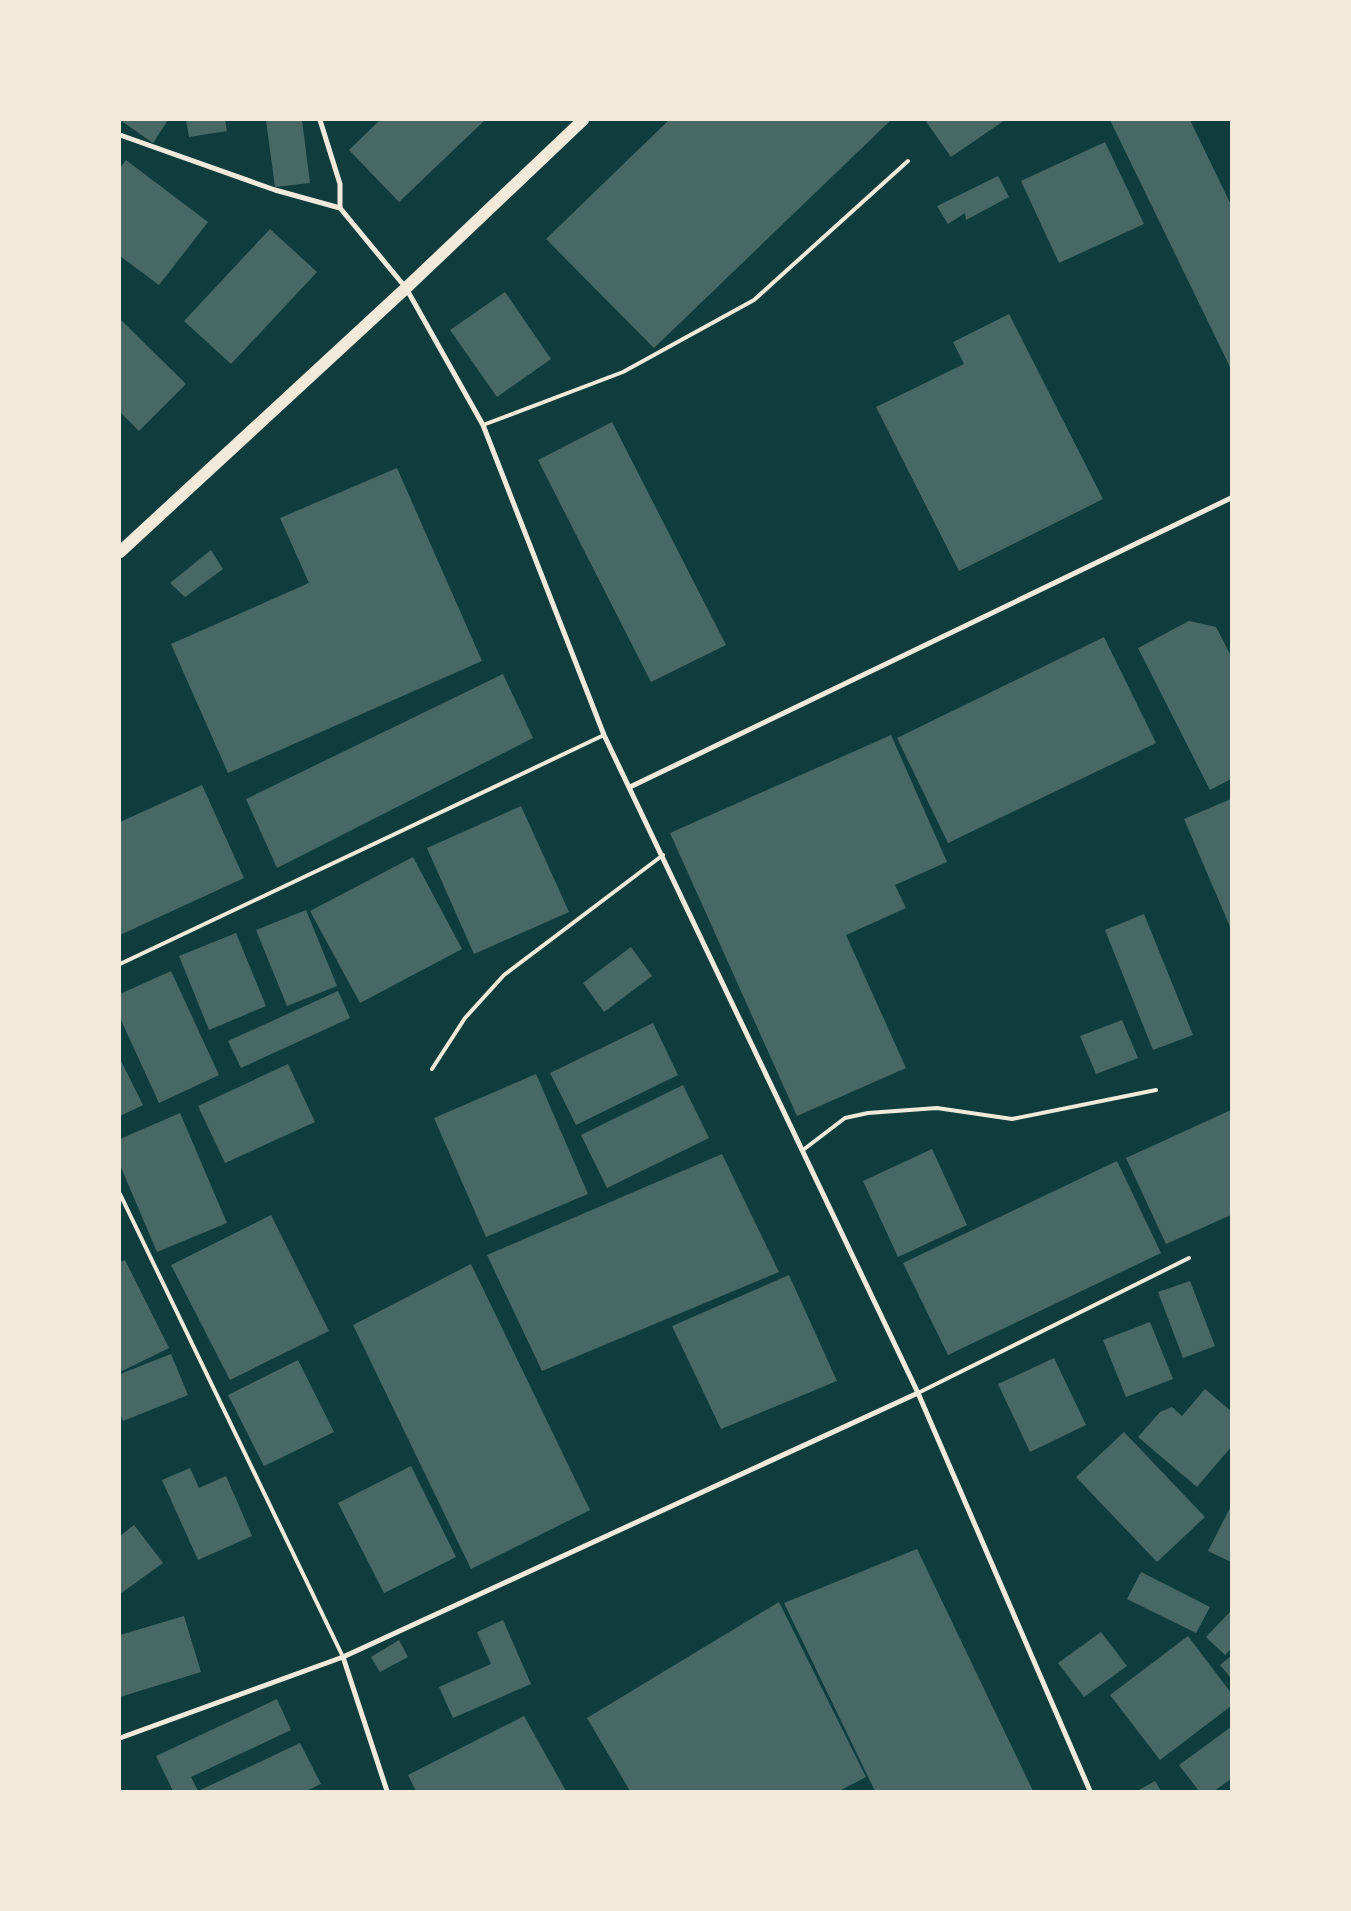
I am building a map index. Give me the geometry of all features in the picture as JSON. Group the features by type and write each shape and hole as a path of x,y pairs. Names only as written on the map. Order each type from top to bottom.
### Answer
{"main road":[{"path":"120,552 406,288 583,120"}],"street":[{"path":"320,120 340,184 340,208"},
{"path":"120,135 275,190 340,208 406,288 483,425 604,735 663,855 918,1394 1090,1791"},
{"path":"630,787 1231,498"},
{"path":"120,1738 344,1657 918,1394"},
{"path":"344,1657 387,1791"}],"lane":[{"path":"483,425 623,372 754,300 908,161"},
{"path":"120,964 604,735"},
{"path":"432,1069 465,1018 504,975 663,855"},
{"path":"803,1150 846,1118 868,1113 937,1108 1012,1119 1156,1090"},
{"path":"120,1194 344,1657"},
{"path":"918,1394 1190,1258"}],"building":[{"path":"120,120 168,120 153,143"},
{"path":"186,120 225,120 227,131 189,137"},
{"path":"266,120 302,120 310,183 275,187"},
{"path":"380,120 485,120 399,202 349,150"},
{"path":"669,120 891,120 654,348 546,239"},
{"path":"925,120 1005,120 951,157"},
{"path":"1110,120 1190,120 1231,205 1231,369"},
{"path":"1105,142 1144,224 1059,263 1021,181"},
{"path":"126,160 208,222 159,285 120,256 120,168"},
{"path":"998,176 1009,197 966,220 965,213 948,224 937,206"},
{"path":"270,229 317,272 231,364 184,321"},
{"path":"505,292 551,359 497,397 450,330"},
{"path":"1009,314 1103,499 959,571 876,407 964,364 953,342"},
{"path":"120,319 186,384 139,431 120,412"},
{"path":"612,422 726,645 651,682 538,460"},
{"path":"397,468 482,661 228,773 171,644 309,583 280,518"},
{"path":"211,550 223,569 185,597 170,583"},
{"path":"1189,621 1216,627 1231,656 1231,779 1210,790 1138,648"},
{"path":"1104,637 1156,743 948,843 897,738"},
{"path":"503,674 533,738 277,868 246,799"},
{"path":"891,735 947,862 895,885 906,908 846,935 906,1068 797,1116 670,833"},
{"path":"202,785 244,878 120,935 120,822"},
{"path":"1231,799 1231,929 1184,819"},
{"path":"521,806 569,912 474,954 427,848"},
{"path":"413,857 462,949 360,1003 310,911"},
{"path":"306,910 337,986 287,1006 256,930"},
{"path":"1144,914 1193,1035 1153,1050 1105,930"},
{"path":"236,933 266,1006 209,1030 179,956"},
{"path":"631,947 652,976 604,1012 583,983"},
{"path":"171,971 219,1075 159,1103 120,1018 120,994"},
{"path":"338,991 350,1018 241,1068 228,1041"},
{"path":"1122,1020 1138,1058 1096,1074 1080,1036"},
{"path":"653,1023 678,1075 576,1125 550,1073"},
{"path":"120,1059 143,1105 120,1116"},
{"path":"288,1064 315,1122 225,1163 198,1106"},
{"path":"536,1074 588,1194 486,1237 434,1118"},
{"path":"683,1085 709,1138 607,1188 581,1135"},
{"path":"1231,1110 1231,1215 1166,1244 1126,1158"},
{"path":"180,1113 227,1223 157,1252 120,1165 120,1139"},
{"path":"932,1149 967,1225 898,1257 863,1181"},
{"path":"722,1154 779,1272 542,1371 487,1255"},
{"path":"1117,1161 1161,1253 948,1355 903,1263"},
{"path":"271,1215 329,1331 230,1380 171,1265"},
{"path":"125,1260 169,1348 120,1372 120,1262"},
{"path":"471,1264 590,1510 471,1569 353,1325"},
{"path":"789,1275 837,1381 721,1429 672,1326"},
{"path":"1190,1281 1215,1346 1183,1358 1158,1292"},
{"path":"1150,1322 1173,1379 1126,1397 1103,1340"},
{"path":"171,1354 188,1395 123,1421 120,1414 120,1374"},
{"path":"1054,1358 1086,1425 1030,1452 998,1384"},
{"path":"298,1360 334,1432 264,1466 228,1395"},
{"path":"1205,1389 1231,1411 1231,1447 1197,1487 1138,1437 1160,1412 1172,1407 1182,1416"},
{"path":"1124,1432 1205,1517 1157,1562 1076,1477"},
{"path":"411,1466 456,1557 384,1593 338,1503"},
{"path":"190,1468 199,1488 226,1476 252,1536 198,1560 162,1480"},
{"path":"1231,1506 1231,1562 1208,1551"},
{"path":"134,1525 163,1563 120,1594 120,1536"},
{"path":"917,1549 1033,1791 875,1791 784,1603"},
{"path":"1141,1572 1210,1607 1196,1633 1127,1599"},
{"path":"779,1602 866,1777 839,1791 630,1791 587,1718"},
{"path":"1231,1611 1231,1649 1225,1655 1206,1637"},
{"path":"184,1616 201,1672 120,1697 120,1635"},
{"path":"503,1620 531,1684 453,1718 439,1687 491,1664 477,1632"},
{"path":"1101,1632 1127,1666 1084,1697 1058,1663"},
{"path":"1188,1636 1231,1693 1231,1706 1160,1760 1110,1695"},
{"path":"399,1640 408,1657 380,1672 371,1657"},
{"path":"1231,1656 1231,1678 1220,1665"},
{"path":"277,1699 291,1730 191,1777 198,1791 173,1791 156,1756"},
{"path":"524,1716 566,1791 416,1791 408,1775"},
{"path":"1231,1727 1231,1779 1214,1791 1199,1791 1179,1765"},
{"path":"300,1743 321,1784 306,1791 198,1791"},
{"path":"1155,1781 1161,1791 1137,1791"}]}
